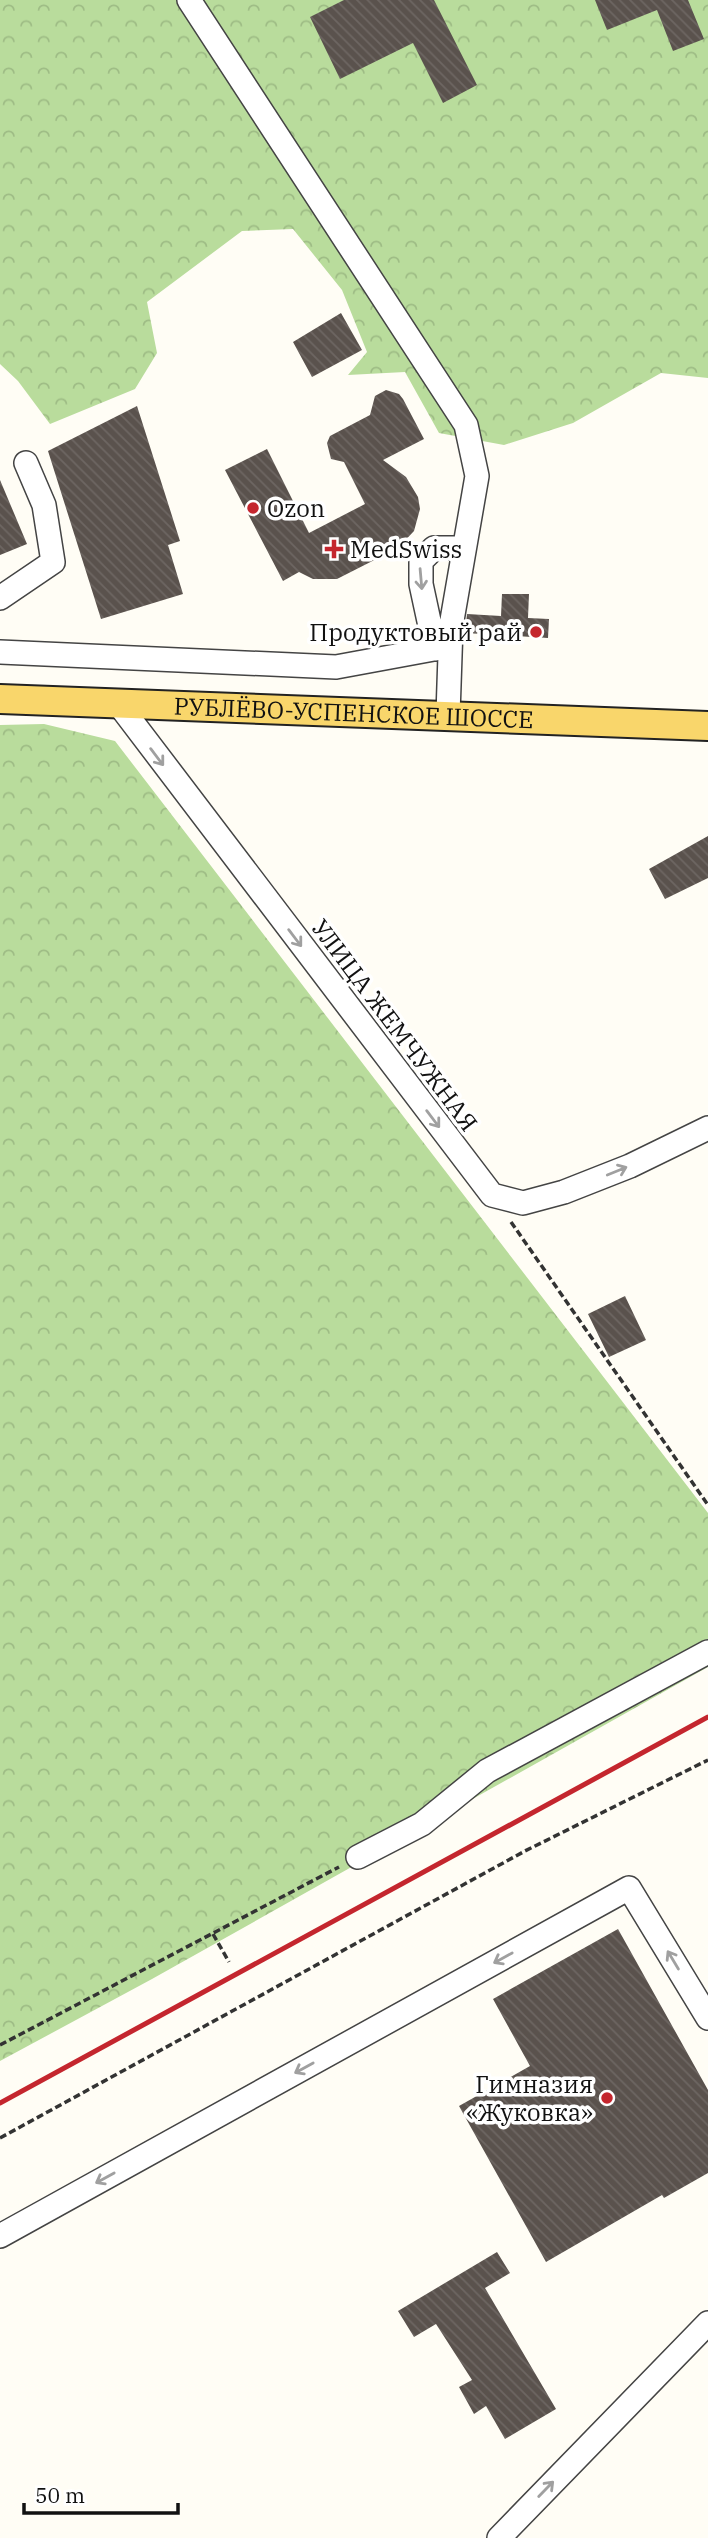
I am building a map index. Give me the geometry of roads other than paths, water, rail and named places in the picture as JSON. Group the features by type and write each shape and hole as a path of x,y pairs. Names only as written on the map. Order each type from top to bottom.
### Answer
{"main road":[{"name":"РУБЛЁВО-УСПЕНСКОЕ ШОССЕ","path":"0,699 708,726"}],"street":[{"path":"189,0 467,425 477,476 442,648"},
{"path":"0,598 28,582 53,562 44,505 26,463"},
{"path":"448,715 442,648 421,584 421,561 434,548 464,548"},
{"path":"0,652 337,667 442,648"},
{"name":"УЛИЦА ЖЕМЧУЖНАЯ","path":"117,702 492,1195 523,1203 564,1192 630,1166 708,1128"},
{"path":"358,1857 422,1824 487,1771 708,1652"},
{"path":"0,2236 629,1888 708,2018"},
{"path":"499,2538 708,2323"}],"railway":[{"path":"0,2103 708,1717"}],"place":[{"name":"Ozon","path":"253,508"},
{"name":"MedSwiss","path":"334,549"},
{"name":"Продуктовый рай","path":"536,632"},
{"name":"Гимназия «Жуковка»","path":"607,2098"}]}
